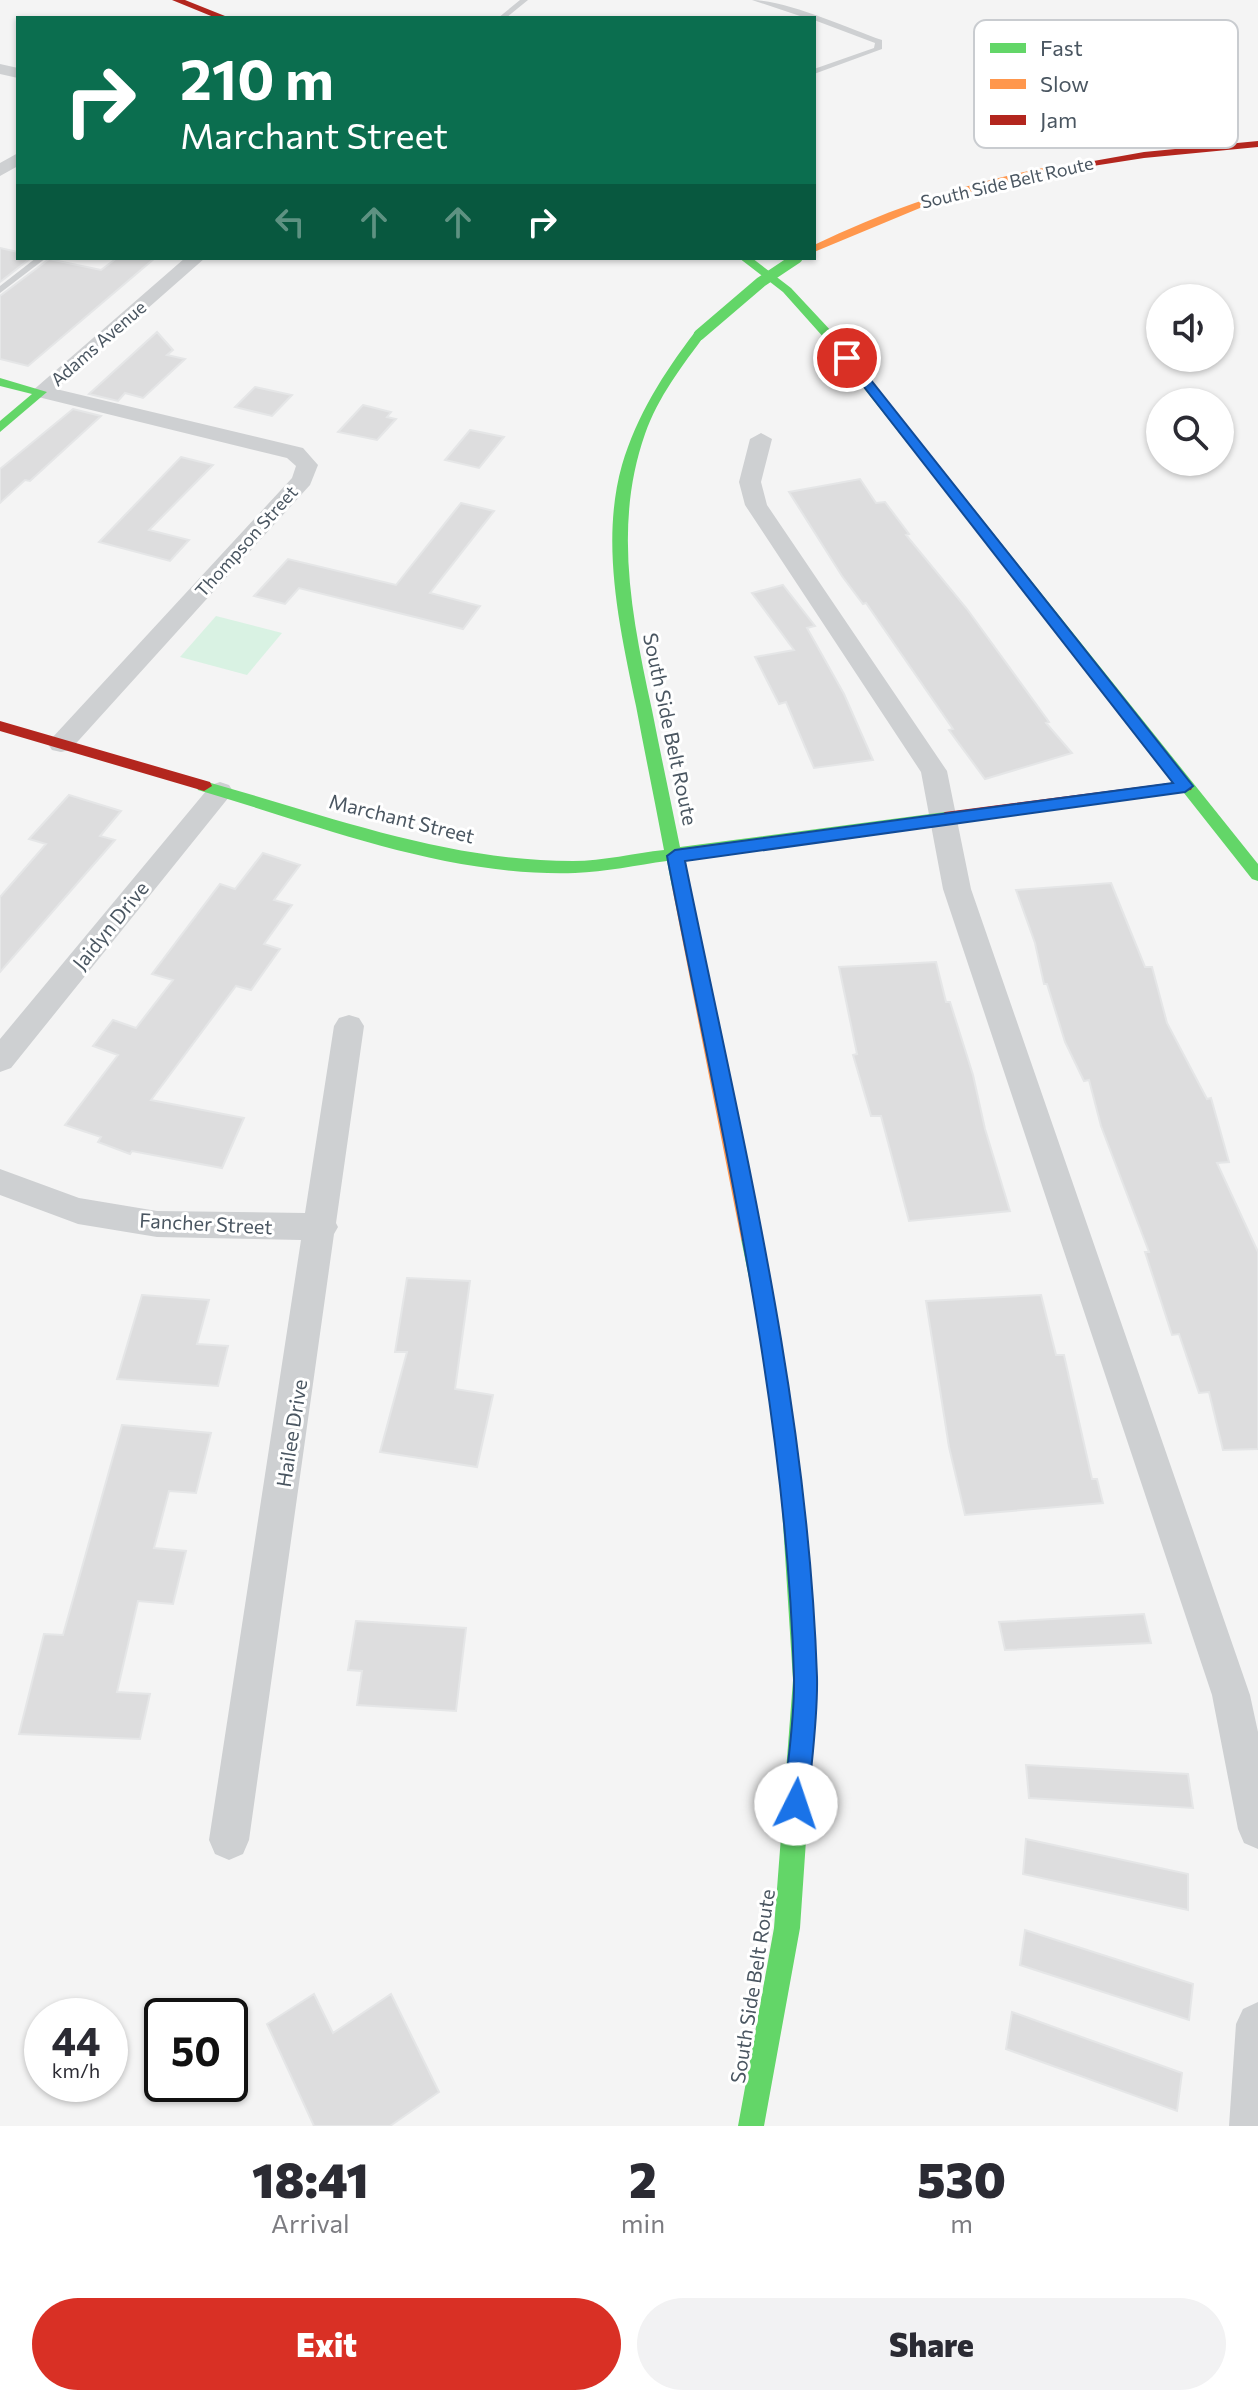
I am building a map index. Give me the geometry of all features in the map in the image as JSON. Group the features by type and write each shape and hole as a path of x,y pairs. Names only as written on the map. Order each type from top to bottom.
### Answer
{"main road":[{"path":"177,0 220,16"},
{"name":"South Side Belt Route","path":"1238,146 1258,144"},
{"name":"South Side Belt Route","path":"816,248 874,219 967,188 1122,157 1216,148"},
{"path":"748,260 787,290 829,336 1258,875"},
{"name":"South Side Belt Route","path":"751,2126 787,1928 805,1680 792,1492 770,1331 626,622 619,564 621,503 634,440 651,400 699,335 761,282 794,260"},
{"name":"Thompson Street","path":"0,382 41,392"},
{"name":"Adams Avenue","path":"0,428 41,392"},
{"name":"Marchant Street","path":"0,726 416,849 491,863 576,867 1185,786"}],"street":[{"path":"0,171 15,148"},
{"name":"Adams Avenue","path":"41,392 194,260"},
{"name":"Thompson Street","path":"41,392 295,453 307,465 302,480 61,744"},
{"path":"761,439 750,482 756,505 934,771 957,889 1231,1695 1258,1829"},
{"name":"Jaidyn Drive","path":"0,1060 220,791"},
{"name":"Hailee Drive","path":"229,1840 322,1227 349,1026"},
{"name":"Fancher Street","path":"0,1182 78,1211 157,1224 322,1227"},
{"path":"1251,2126 1258,2024"}],"lane":[{"path":"504,16 524,0"},
{"path":"756,0 808,16"},
{"path":"816,19 879,42 878,49 816,71"},
{"path":"0,290 39,260"}],"green space":[{"path":"216,616 282,633 247,675 180,657"}],"building":[{"path":"0,248 16,252 16,260 28,260 0,282"},
{"path":"48,260 101,270 114,260 153,260 28,366 0,359 0,296"},
{"path":"157,332 173,350 167,355 185,359 143,398 125,393 118,401 89,394"},
{"path":"255,387 292,395 272,416 235,407"},
{"path":"363,405 391,412 387,417 396,419 377,440 338,432"},
{"path":"73,409 101,416 30,481 25,480 0,503 0,469"},
{"path":"470,430 504,437 479,468 445,460"},
{"path":"181,457 213,465 149,530 189,540 170,561 99,542"},
{"path":"860,479 876,503 885,502 909,534 906,535 967,609 1049,722 1046,723 1072,753 985,779 866,603 863,604 842,576 789,492"},
{"path":"461,503 494,511 430,593 480,606 463,629 299,588 285,604 254,596 288,559 396,585"},
{"path":"783,585 815,626 807,628 844,694 873,760 814,768 786,702 779,704 755,657 794,650 752,593"},
{"path":"69,795 121,811 100,836 115,840 0,972 0,897 46,844 29,839"},
{"path":"263,853 300,865 274,900 292,905 264,944 280,949 251,990 236,986 151,1100 244,1118 222,1168 132,1151 130,1154 98,1142 101,1137 65,1125 118,1055 93,1046 113,1020 136,1028 173,980 152,974 220,884 235,889"},
{"path":"1111,883 1145,967 1152,967 1167,1023 1207,1099 1211,1098 1229,1162 1217,1163 1258,1252 1258,1449 1223,1450 1209,1392 1199,1393 1179,1334 1172,1335 1145,1252 1149,1252 1101,1126 1089,1080 1084,1081 1065,1042 1016,890"},
{"path":"936,962 946,1002 950,1002 973,1075 985,1129 1010,1211 909,1221 881,1116 871,1116 853,1055 857,1054 839,967"},
{"path":"407,1278 470,1281 455,1389 493,1395 477,1467 380,1452 407,1352 395,1352"},
{"path":"142,1295 209,1300 197,1344 228,1346 218,1386 117,1379"},
{"path":"1041,1295 1056,1355 1064,1355 1092,1479 1097,1479 1103,1503 965,1515 949,1447 926,1301"},
{"path":"122,1425 211,1433 196,1493 169,1491 154,1548 186,1551 173,1604 138,1601 117,1692 150,1694 140,1739 19,1734 44,1634 63,1635"},
{"path":"1144,1614 1151,1643 1005,1650 999,1622"},
{"path":"356,1621 466,1628 456,1711 357,1705 362,1671 348,1670"},
{"path":"1026,1765 1188,1774 1193,1808 1029,1798"},
{"path":"1026,1839 1188,1874 1188,1910 1023,1874"},
{"path":"1025,1930 1193,1984 1189,2020 1020,1965"},
{"path":"314,1994 333,2033 391,1994 439,2092 390,2126 314,2126 267,2024"},
{"path":"1012,2012 1182,2073 1177,2111 1006,2049"}],"traffic: fast":[{"path":"748,260 787,290 829,336 1258,875"},
{"path":"699,335 761,282 794,260"},
{"path":"680,887 632,649 620,540 628,468 639,433 665,382 699,335"},
{"path":"0,382 41,392"},
{"path":"0,428 41,392"},
{"path":"204,786 416,849 491,863 576,867 945,818"},
{"path":"751,1239 770,1331 792,1492 805,1680 787,1928 751,2126"}],"traffic: slow":[{"path":"816,248 928,201 987,183 1048,170"},
{"path":"680,887 751,1239"}],"traffic: jam":[{"path":"177,0 220,16"},
{"path":"1238,146 1258,144"},
{"path":"1048,170 1144,155 1217,148"},
{"path":"0,726 204,786"},
{"path":"945,818 1185,786"}],"route":[{"path":"796,1804 805,1680 792,1492 770,1331 675,856 1185,786 847,358"}]}
